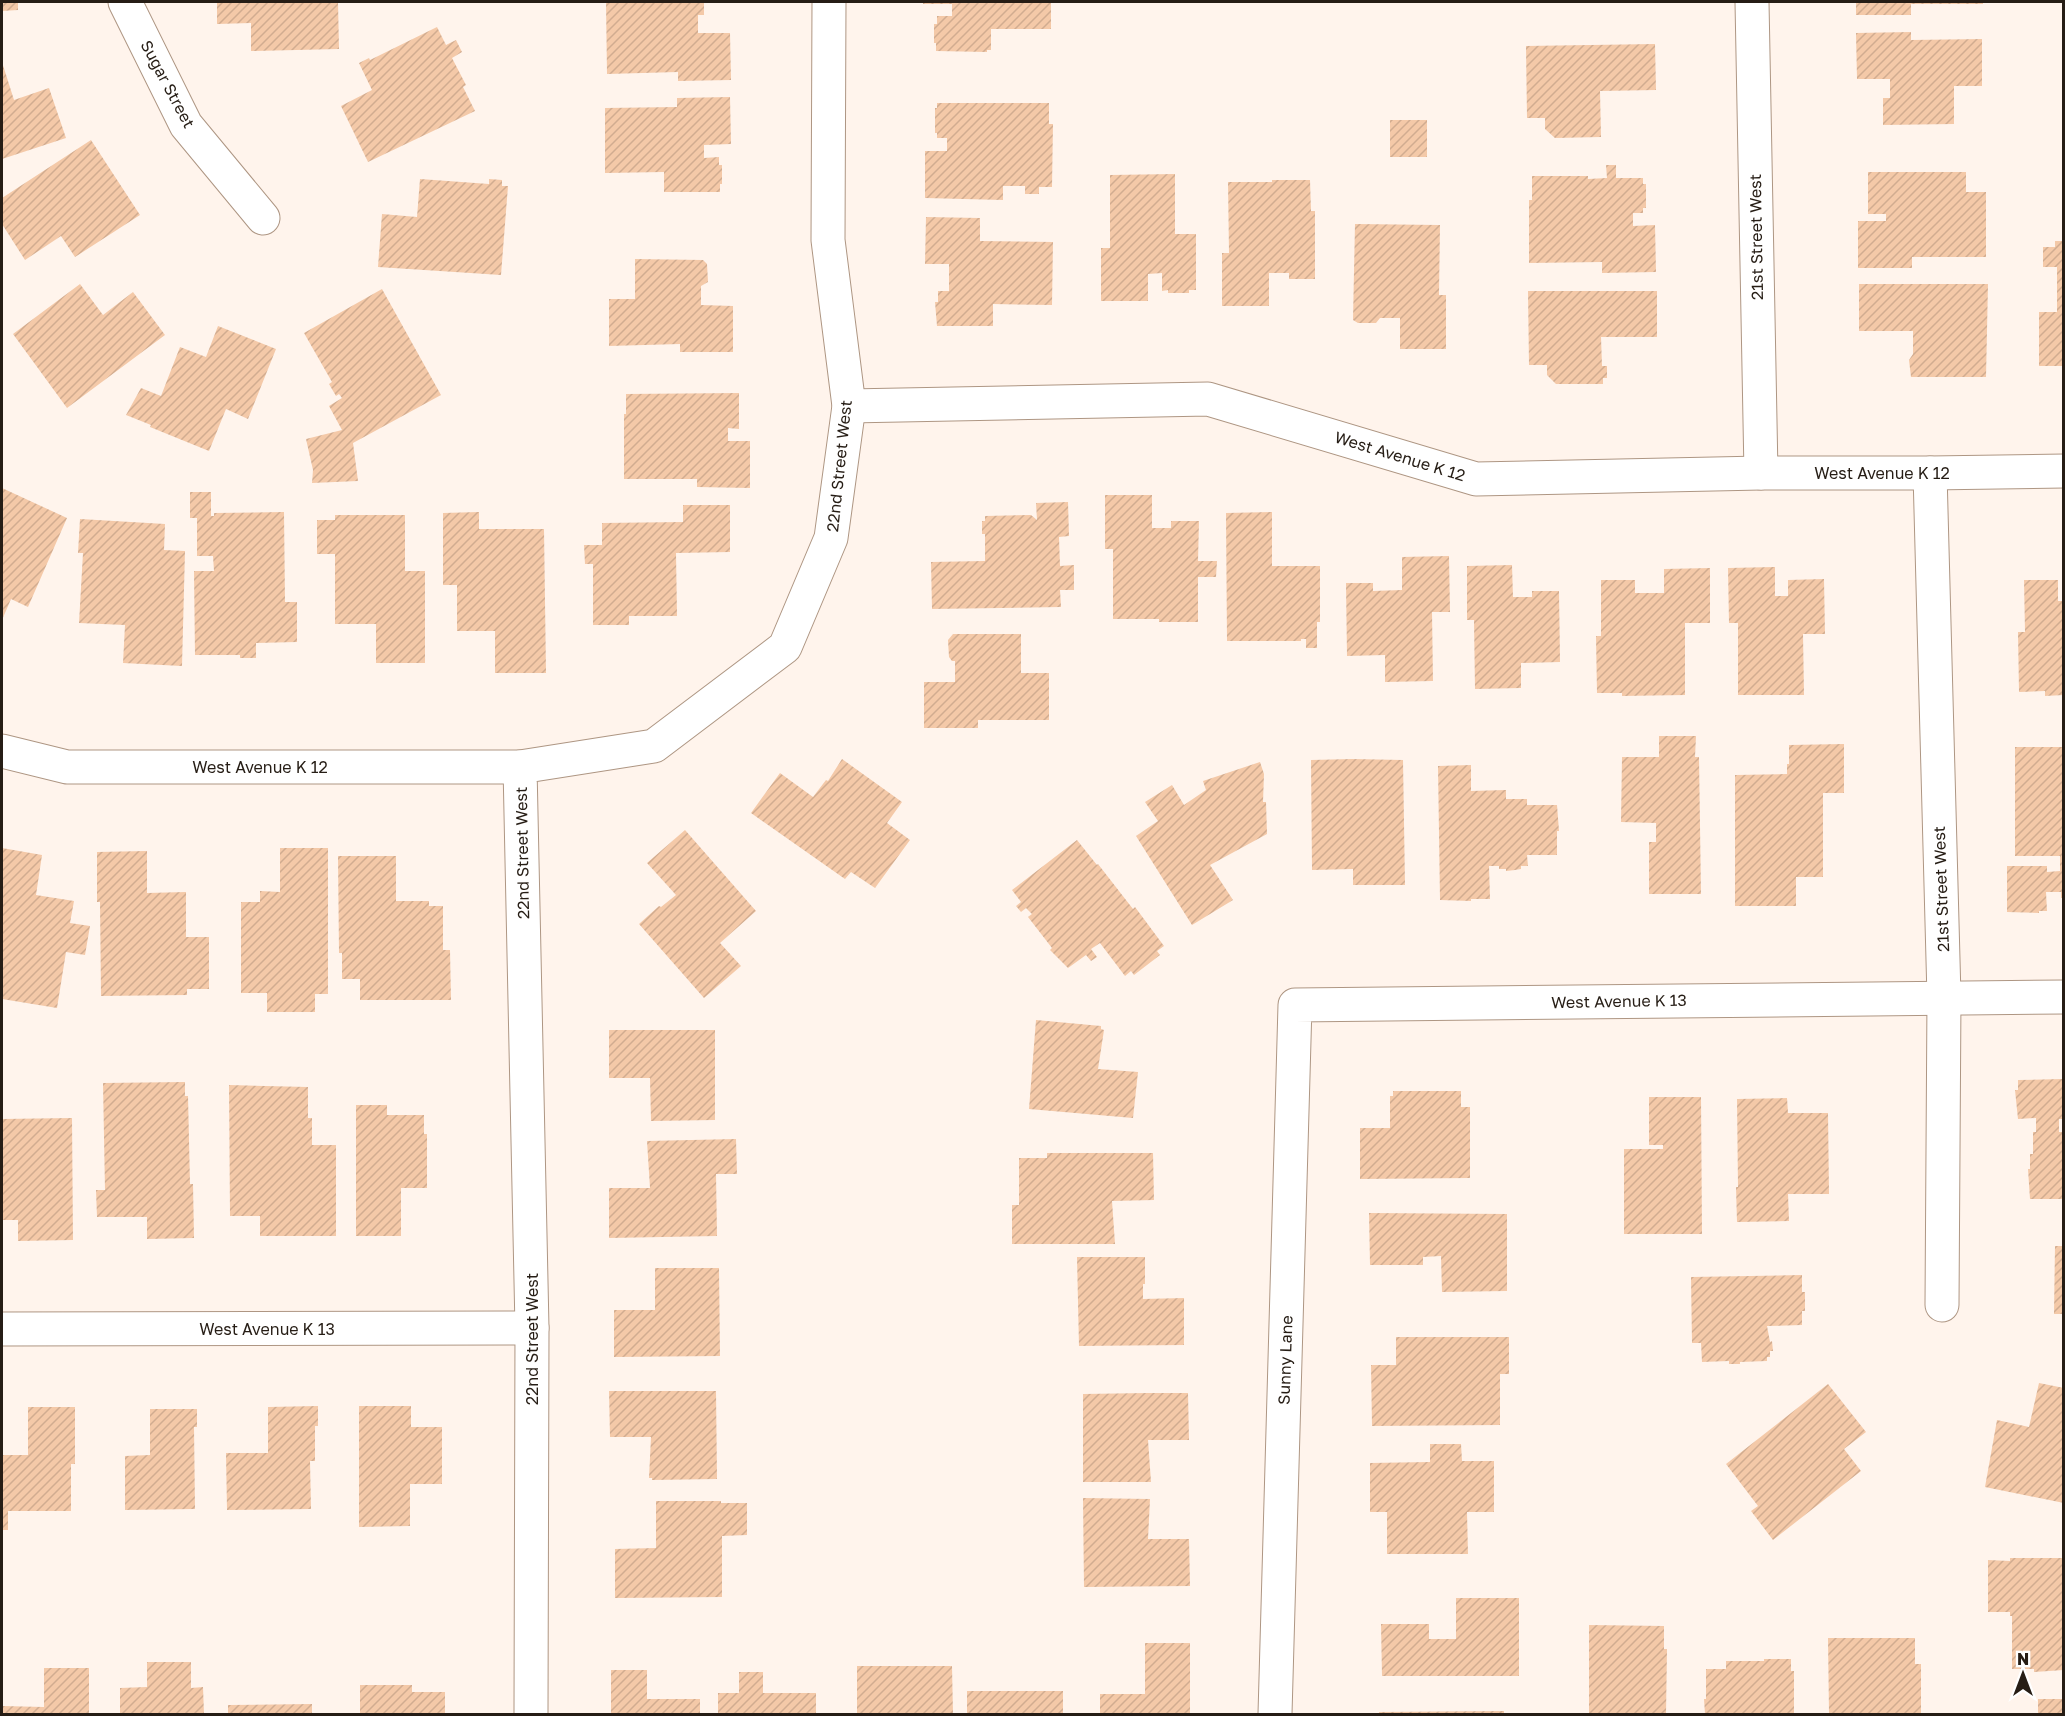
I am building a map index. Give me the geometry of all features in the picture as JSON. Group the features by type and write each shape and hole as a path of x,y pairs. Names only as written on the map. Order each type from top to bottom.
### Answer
{"street":[{"name":"Sugar Street","path":"125,2 186,124 264,219"},
{"name":"22nd Street West","path":"531,1714 532,1328 520,767 654,746 785,646 831,538 849,406 828,240 829,2"},
{"name":"21st Street West","path":"1752,2 1761,473"},
{"name":"West Avenue K 12","path":"849,406 1208,399 1476,479 1761,473 2064,471"},
{"name":"21st Street West","path":"1930,473 1944,998 1942,1305"},
{"name":"West Avenue K 12","path":"2,751 67,767 520,767"},
{"name":"West Avenue K 13","path":"1294,1005 2064,997"},
{"name":"Sunny Lane","path":"1275,1714 1294,1005"},
{"name":"West Avenue K 13","path":"2,1329 532,1328"}],"building":[{"path":"2,2 18,2 18,10 2,11"},
{"path":"217,2 338,2 339,49 251,51 251,23 217,24"},
{"path":"606,2 704,2 704,15 698,15 698,33 730,33 731,80 678,81 678,72 607,74"},
{"path":"923,2 1051,2 1051,29 991,29 991,50 987,52 936,51 934,24 937,24 937,16 952,16 952,4 923,4"},
{"path":"1856,2 1983,2 1983,4 1911,4 1911,15 1856,15"},
{"path":"437,27 446,45 456,40 462,52 452,58 466,85 463,87 475,111 368,162 341,106 372,90 359,63 369,58 370,60"},
{"path":"1911,32 1911,40 1982,39 1982,86 1954,86 1954,124 1883,125 1883,98 1890,98 1890,79 1857,79 1856,33"},
{"path":"1655,44 1656,90 1600,91 1601,137 1555,138 1545,129 1545,118 1527,118 1526,46"},
{"path":"2,62 14,100 49,88 66,138 2,159"},
{"path":"730,97 731,144 704,145 704,158 719,157 719,165 722,165 720,192 664,192 664,172 605,173 605,108 677,107 677,98"},
{"path":"937,103 1049,103 1049,124 1053,124 1052,187 1039,187 1039,194 1025,194 1025,186 1003,186 1003,200 925,198 925,151 947,151 947,138 937,138 937,133 935,133"},
{"path":"1390,120 1427,120 1427,157 1390,157"},
{"path":"91,140 140,215 75,257 61,236 25,260 2,224 2,198"},
{"path":"1606,165 1616,165 1616,178 1643,178 1643,184 1646,184 1646,208 1643,208 1643,213 1633,213 1633,226 1655,225 1656,272 1602,273 1602,262 1529,263 1529,200 1532,200 1532,176 1607,178"},
{"path":"1868,172 1966,172 1966,192 1986,192 1986,257 1912,257 1912,268 1858,268 1858,221 1886,221 1886,214 1868,214"},
{"path":"1175,174 1175,234 1196,234 1196,290 1189,290 1189,293 1162,291 1162,273 1148,274 1148,301 1101,301 1101,248 1110,248 1110,175"},
{"path":"420,179 489,184 489,179 502,180 502,186 508,186 501,275 378,267 382,214 417,217"},
{"path":"1272,180 1310,180 1311,211 1315,211 1315,279 1289,279 1289,273 1269,273 1269,306 1222,306 1222,253 1229,253 1228,182 1272,182"},
{"path":"926,217 980,218 980,241 1053,242 1052,305 993,304 993,326 937,326 935,302 938,302 938,291 949,291 949,264 925,264"},
{"path":"1355,224 1440,225 1439,295 1446,295 1446,349 1400,349 1400,318 1380,318 1376,323 1358,323 1353,320"},
{"path":"2055,241 2064,241 2064,366 2039,366 2039,312 2057,312 2057,267 2043,267 2043,247 2055,247"},
{"path":"635,259 703,260 707,264 708,282 701,286 701,305 733,306 733,352 680,352 680,344 609,346 609,299 635,299"},
{"path":"80,284 103,315 133,292 165,335 67,408 13,334"},
{"path":"1859,284 1988,284 1986,377 1911,377 1909,360 1913,354 1913,331 1859,331"},
{"path":"382,289 441,395 353,443 358,481 312,483 313,470 306,439 342,430 329,406 342,398 339,394 336,396 329,384 332,382 304,333"},
{"path":"1528,291 1657,291 1657,337 1601,337 1602,366 1607,366 1607,378 1603,378 1603,384 1556,384 1547,375 1547,365 1529,365"},
{"path":"218,326 276,349 248,419 226,409 209,451 126,415 141,388 161,396 180,347 206,357"},
{"path":"739,393 739,429 728,428 728,441 750,441 750,488 697,487 697,479 624,479 626,394"},
{"path":"2,488 67,518 28,607 11,599 2,620"},
{"path":"190,492 211,492 211,516 214,516 214,513 284,512 285,602 297,602 297,642 256,643 256,658 240,658 240,655 195,655 194,571 214,571 213,556 197,556 197,518 190,518"},
{"path":"1105,495 1152,495 1152,528 1171,528 1171,521 1199,521 1198,561 1217,561 1216,577 1198,577 1198,622 1113,619 1113,549 1105,549"},
{"path":"1068,502 1069,536 1059,537 1060,566 1074,565 1074,590 1060,590 1061,607 932,609 931,562 985,561 985,534 982,534 982,521 985,521 985,516 1031,515 1037,520 1036,503"},
{"path":"683,505 730,505 730,552 676,553 677,616 629,616 629,625 593,625 593,564 585,564 584,545 602,545 602,523 683,522"},
{"path":"479,512 479,529 544,529 546,673 495,673 495,631 457,631 457,585 443,585 443,513"},
{"path":"1272,512 1272,566 1320,566 1320,622 1317,622 1317,648 1306,648 1306,639 1301,639 1301,641 1227,641 1226,513"},
{"path":"335,515 405,515 405,571 425,571 425,663 376,663 376,624 335,624 335,554 317,554 317,520 335,520"},
{"path":"80,519 165,524 164,550 185,551 182,666 123,663 125,625 79,623 83,553 78,553"},
{"path":"1449,556 1450,612 1432,612 1433,681 1385,682 1385,655 1347,656 1346,583 1373,583 1373,591 1402,590 1402,557"},
{"path":"1512,565 1513,597 1532,597 1532,591 1559,591 1560,662 1521,663 1521,688 1475,689 1474,620 1467,620 1467,566"},
{"path":"1775,567 1775,596 1788,596 1788,580 1824,579 1825,634 1803,634 1804,695 1738,695 1738,623 1729,623 1728,568"},
{"path":"1710,568 1710,623 1685,623 1685,695 1622,696 1622,693 1597,693 1596,636 1601,636 1601,580 1635,580 1635,593 1664,593 1664,569"},
{"path":"2024,580 2058,580 2058,601 2064,601 2064,695 2045,696 2045,691 2019,692 2018,632 2025,632"},
{"path":"953,634 1021,634 1021,673 1049,673 1049,720 978,720 978,728 924,728 924,682 955,682 955,661 949,657 948,640"},
{"path":"1659,736 1696,736 1695,757 1699,757 1701,894 1649,894 1649,842 1656,842 1656,823 1621,822 1622,757 1659,757"},
{"path":"1844,744 1844,793 1823,793 1823,877 1796,877 1796,906 1735,906 1735,775 1787,774 1789,745"},
{"path":"2015,747 2064,747 2064,898 2061,898 2061,892 2046,892 2047,911 2039,911 2039,913 2007,912 2007,866 2047,866 2047,872 2060,871 2060,856 2015,856"},
{"path":"842,759 902,802 887,823 910,840 875,888 851,872 845,879 751,813 780,773 813,797 826,780 828,781"},
{"path":"1311,760 1403,760 1405,885 1353,885 1353,869 1312,870"},
{"path":"1260,762 1264,774 1263,802 1266,802 1267,834 1210,865 1233,900 1192,925 1136,836 1158,821 1145,802 1172,785 1184,805 1206,790 1203,781"},
{"path":"1471,765 1471,791 1506,790 1506,799 1527,799 1527,805 1557,805 1559,831 1557,831 1557,855 1527,855 1528,866 1521,866 1521,869 1515,870 1506,871 1506,869 1499,869 1499,866 1489,866 1490,899 1440,900 1438,766"},
{"path":"685,830 756,911 720,943 741,966 704,998 639,924 659,906 661,907 676,895 647,863"},
{"path":"1077,840 1133,909 1135,907 1164,946 1157,951 1160,955 1134,975 1131,971 1125,976 1100,943 1091,949 1097,957 1091,961 1086,955 1068,968 1050,950 1052,948 1028,917 1032,914 1026,908 1021,912 1016,906 1021,902 1012,890"},
{"path":"2,848 42,855 36,895 74,901 70,923 90,926 85,955 66,952 57,1008 2,999"},
{"path":"280,848 328,848 328,994 315,994 315,1012 267,1012 267,993 241,993 241,902 260,902 260,891 280,892"},
{"path":"147,851 147,893 186,892 186,937 209,937 209,989 187,989 187,995 101,996 97,852"},
{"path":"338,856 396,856 396,901 429,901 429,906 443,906 443,950 450,950 451,1000 360,1000 360,979 342,979 342,953 339,953"},
{"path":"1036,1020 1101,1026 1104,1030 1098,1069 1138,1072 1133,1118 1029,1109"},
{"path":"609,1030 715,1030 715,1120 651,1121 650,1078 609,1078"},
{"path":"2063,1079 2063,1119 2059,1119 2059,1132 2064,1132 2064,1199 2030,1199 2028,1169 2030,1169 2030,1154 2033,1154 2033,1132 2036,1132 2036,1118 2018,1119 2015,1090 2018,1090 2018,1080"},
{"path":"185,1082 185,1096 188,1096 194,1238 147,1239 147,1217 97,1217 96,1190 105,1190 103,1083"},
{"path":"229,1085 308,1087 308,1118 312,1118 312,1145 336,1145 336,1236 260,1236 260,1216 230,1216"},
{"path":"1393,1091 1461,1091 1461,1107 1470,1107 1470,1178 1360,1179 1360,1128 1390,1128 1390,1096 1393,1096"},
{"path":"1649,1097 1701,1097 1702,1234 1624,1234 1624,1149 1663,1149 1663,1145 1649,1145"},
{"path":"1787,1098 1788,1113 1828,1113 1829,1194 1788,1194 1789,1221 1737,1222 1737,1099"},
{"path":"356,1105 387,1105 387,1115 424,1115 424,1134 427,1134 427,1188 401,1188 401,1236 356,1236"},
{"path":"72,1118 73,1240 18,1241 18,1220 2,1220 2,1119"},
{"path":"736,1139 737,1174 716,1174 717,1236 609,1238 609,1188 650,1188 647,1141"},
{"path":"1047,1153 1153,1153 1154,1200 1112,1201 1115,1244 1012,1244 1012,1205 1019,1205 1019,1158 1047,1158"},
{"path":"1369,1213 1507,1214 1507,1291 1442,1292 1441,1256 1423,1257 1423,1265 1370,1265"},
{"path":"2055,1246 2064,1246 2064,1314 2054,1314"},
{"path":"1077,1257 1145,1257 1143,1299 1184,1298 1184,1345 1079,1346"},
{"path":"655,1268 719,1268 720,1356 614,1357 614,1310 655,1310"},
{"path":"1802,1275 1805,1311 1802,1311 1802,1325 1767,1326 1773,1351 1770,1351 1767,1361 1740,1362 1740,1364 1729,1364 1729,1361 1702,1362 1701,1343 1692,1343 1691,1277"},
{"path":"1396,1337 1509,1337 1509,1374 1500,1374 1500,1425 1372,1426 1371,1365 1396,1365"},
{"path":"2039,1383 2064,1388 2064,1503 1985,1487 1997,1420 2029,1427"},
{"path":"1828,1384 1866,1432 1844,1449 1861,1471 1773,1540 1751,1511 1758,1506 1726,1464"},
{"path":"609,1391 716,1391 717,1479 652,1480 649,1478 651,1437 610,1437"},
{"path":"1188,1393 1189,1440 1148,1440 1151,1482 1083,1482 1083,1394"},
{"path":"318,1406 318,1426 315,1426 315,1461 310,1461 311,1509 227,1510 226,1453 268,1453 268,1407"},
{"path":"359,1406 411,1406 411,1427 442,1427 442,1484 410,1484 410,1526 359,1527"},
{"path":"28,1407 75,1407 75,1464 71,1464 71,1511 8,1511 8,1530 2,1530 2,1455 28,1455"},
{"path":"150,1409 197,1409 197,1427 194,1427 195,1509 125,1510 125,1456 150,1455"},
{"path":"1430,1444 1461,1444 1462,1461 1494,1461 1494,1512 1467,1512 1468,1554 1387,1554 1387,1512 1370,1512 1370,1463 1430,1462"},
{"path":"1083,1498 1150,1499 1148,1539 1189,1539 1190,1586 1084,1587"},
{"path":"656,1501 747,1503 747,1535 722,1536 722,1597 615,1598 615,1549 656,1548"},
{"path":"2010,1558 2064,1558 2064,1670 2034,1672 2034,1669 2012,1669 2012,1616 2010,1612 1988,1612 1988,1560 2010,1561"},
{"path":"1456,1598 1519,1598 1519,1676 1382,1676 1381,1624 1429,1624 1429,1639 1456,1639"},
{"path":"1589,1625 1664,1626 1664,1649 1667,1649 1666,1714 1589,1714"},
{"path":"1828,1638 1915,1638 1915,1664 1921,1664 1921,1714 1829,1714"},
{"path":"1145,1643 1190,1643 1190,1714 1100,1714 1100,1694 1145,1694"},
{"path":"1764,1659 1791,1659 1791,1671 1794,1671 1794,1714 1705,1714 1706,1669 1726,1669 1726,1661 1764,1661"},
{"path":"147,1662 191,1662 191,1688 203,1687 204,1714 120,1714 120,1688 147,1687"},
{"path":"857,1666 952,1666 953,1714 857,1714"},
{"path":"44,1668 89,1668 89,1714 2,1714 2,1706 44,1707"},
{"path":"611,1670 647,1670 647,1699 700,1699 700,1714 611,1714"},
{"path":"739,1672 763,1672 763,1693 816,1693 816,1714 718,1714 718,1693 739,1693"},
{"path":"360,1685 412,1685 412,1692 445,1692 445,1714 360,1714"},
{"path":"967,1691 1063,1691 1063,1714 967,1714"},
{"path":"2038,1699 2064,1699 2064,1714 2038,1714"},
{"path":"312,1704 312,1714 228,1714 228,1705"},
{"path":"1504,1711 1504,1714 1379,1714 1379,1712"}]}
